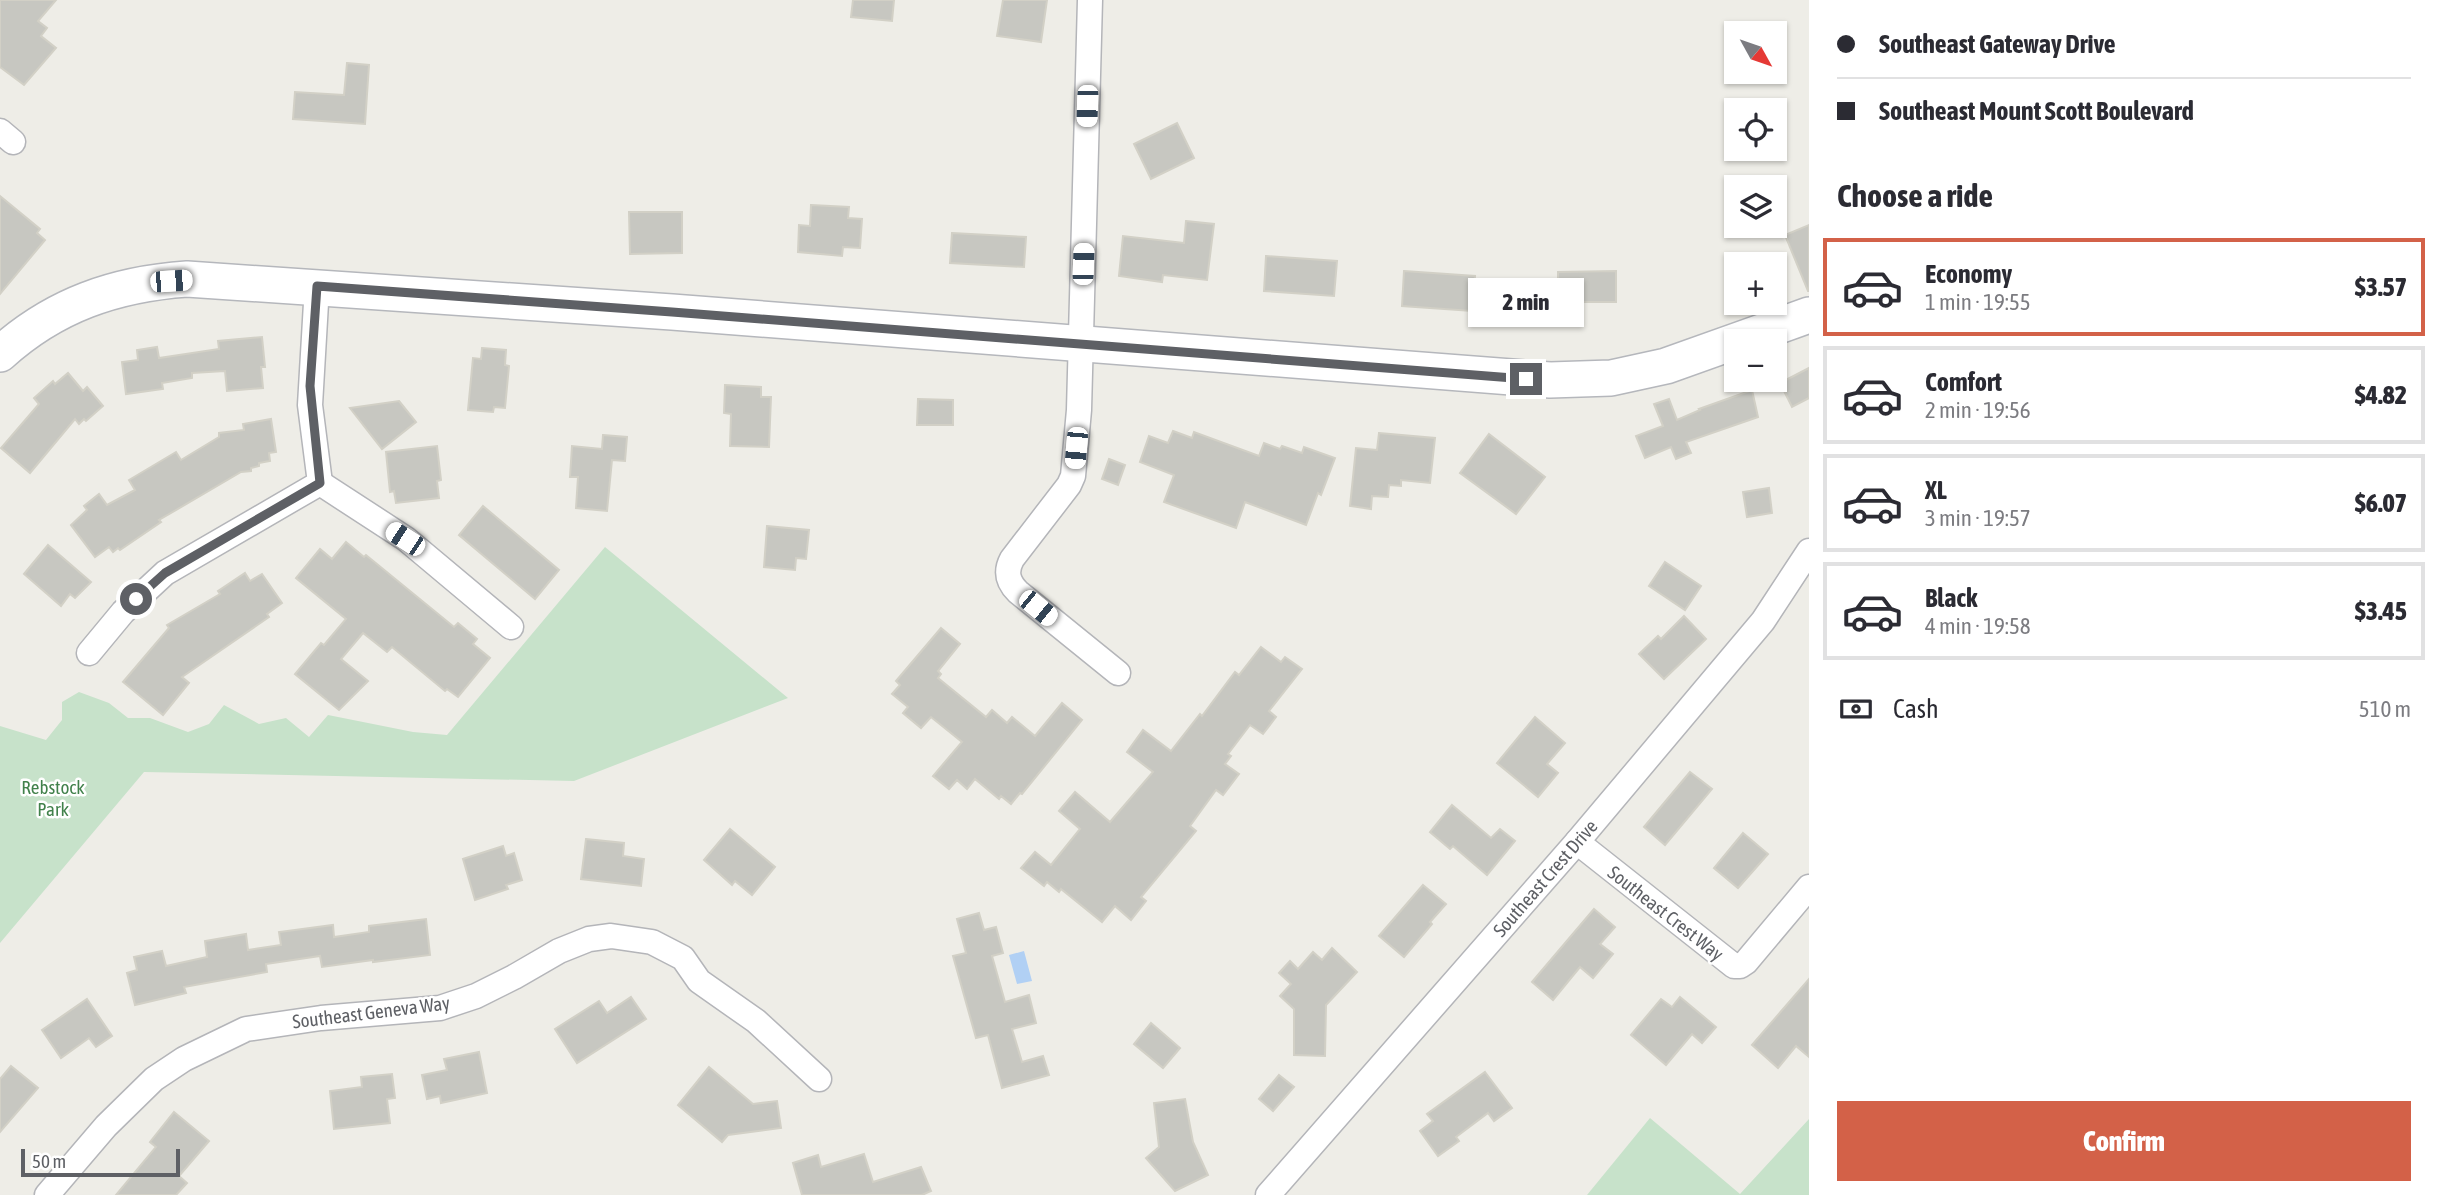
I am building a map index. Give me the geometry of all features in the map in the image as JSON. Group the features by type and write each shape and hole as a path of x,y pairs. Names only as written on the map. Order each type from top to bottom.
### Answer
{"main road":[{"path":"0,354 39,324 101,294 155,281 187,279 317,286 1493,377 1585,380 1611,378 1667,366 1809,315"}],"street":[{"path":"1090,0 1079,410 1073,476 1069,485 1012,559 1008,566 1008,576 1018,592 1118,673"},
{"path":"317,286 310,386 320,483"},
{"path":"320,483 405,539 511,627"},
{"path":"89,653 123,612 165,573 320,483"},
{"name":"Southeast Crest Drive","path":"1268,1195 1577,842 1763,621 1809,551"},
{"name":"Southeast Crest Way","path":"1577,842 1734,966 1746,962 1809,887"},
{"name":"Southeast Geneva Way","path":"55,1192 106,1126 154,1079 184,1059 246,1028 321,1018 440,1008 476,996 558,951 589,939 611,936 652,942 682,958 699,981 756,1021 819,1080"}],"green space":[{"name":"Rebstock Park","path":"605,547 788,698 574,781 144,772 0,943 0,726 46,740 62,720 62,702 79,692 109,703 128,718 150,718 188,732 209,724 224,705 259,724 286,718 309,737 328,715 413,732 447,735"},
{"path":"1650,1118 1740,1194 1809,1119 1809,1195 1587,1195"}],"water":[{"path":"1024,951 1032,981 1017,984 1009,955"}],"building":[{"path":"0,0 56,0 38,21 47,28 41,36 56,48 24,85 0,67"},
{"path":"853,0 894,0 892,21 851,17"},
{"path":"1003,0 1047,0 1041,42 997,36"},
{"path":"347,63 369,65 365,124 293,119 295,92 344,95"},
{"path":"1177,123 1194,158 1151,179 1134,144"},
{"path":"0,196 40,229 37,233 45,240 0,294"},
{"path":"811,205 849,207 848,218 862,219 860,248 843,247 842,256 798,252 799,225 810,226"},
{"path":"629,212 682,212 682,253 630,254"},
{"path":"1186,221 1214,224 1207,280 1163,275 1162,282 1119,276 1123,236 1184,243"},
{"path":"1809,225 1809,291 1786,238 1787,234"},
{"path":"952,233 1026,237 1024,267 950,263"},
{"path":"1266,256 1337,261 1334,296 1264,291"},
{"path":"1404,271 1475,276 1472,311 1402,306"},
{"path":"1616,271 1616,302 1558,302 1558,272"},
{"path":"262,337 265,367 261,367 263,388 227,391 225,371 192,373 192,378 162,383 163,389 126,394 122,362 138,360 137,350 157,347 159,358 219,349 218,341"},
{"path":"482,348 506,350 505,365 509,366 505,408 494,407 493,412 468,410 473,358 481,359"},
{"path":"1809,368 1809,398 1792,407 1784,392 1787,392 1787,379"},
{"path":"68,373 83,391 87,387 103,406 86,421 84,419 79,424 75,419 30,473 1,448 39,404 34,398 53,381 55,384"},
{"path":"725,385 761,387 761,397 771,397 769,447 730,446 731,414 724,413"},
{"path":"1752,392 1758,417 1686,442 1691,453 1676,459 1671,447 1645,458 1636,436 1663,426 1654,404 1669,399 1677,420 1699,409"},
{"path":"918,399 953,400 953,425 917,425"},
{"path":"399,401 416,422 382,449 350,408"},
{"path":"271,419 276,452 269,453 270,461 259,463 259,466 251,468 251,471 241,472 159,520 161,522 120,550 118,548 113,552 109,547 95,557 71,525 87,510 84,506 99,494 107,505 135,490 129,480 176,452 181,460 219,437 219,433 244,430 243,424"},
{"path":"1173,431 1192,438 1194,432 1259,456 1264,443 1302,453 1304,447 1335,458 1306,525 1245,502 1236,528 1164,502 1174,475 1140,462 1149,436 1168,443"},
{"path":"1379,433 1435,438 1430,483 1401,480 1401,486 1389,485 1388,497 1372,496 1371,509 1350,506 1356,448 1377,450"},
{"path":"1489,434 1545,477 1516,514 1460,473"},
{"path":"603,435 627,437 625,461 612,460 607,511 576,508 578,477 570,477 572,446 602,449"},
{"path":"437,446 441,480 437,481 439,498 396,503 394,491 390,492 386,452"},
{"path":"1109,459 1125,465 1118,485 1102,479"},
{"path":"1769,488 1772,513 1747,517 1743,492"},
{"path":"483,506 559,570 535,599 459,535"},
{"path":"767,526 809,530 806,559 796,558 795,570 764,567"},
{"path":"346,542 364,557 366,555 454,627 458,623 477,639 473,644 490,658 458,697 447,689 445,691 392,647 387,652 363,633 341,659 368,681 339,710 295,674 346,619 296,578 320,549 332,559"},
{"path":"48,545 91,582 75,598 70,594 61,606 24,574"},
{"path":"1665,562 1701,586 1685,610 1649,586"},
{"path":"245,573 250,581 262,574 282,603 267,614 269,617 182,677 189,683 163,715 123,682 169,628 167,625 220,594 218,591"},
{"path":"1684,616 1706,639 1664,679 1639,654 1658,636 1661,639"},
{"path":"941,628 960,644 938,671 941,674 938,678 986,717 992,710 1007,723 1012,717 1035,736 1062,703 1082,720 1011,804 1001,796 999,799 975,779 967,789 957,780 949,789 933,776 962,742 931,717 921,728 903,713 908,707 892,694 900,685 896,681"},
{"path":"1261,647 1281,662 1285,657 1302,669 1269,711 1276,717 1263,734 1250,725 1228,754 1231,756 1225,764 1239,774 1223,795 1216,790 1190,826 1196,831 1141,897 1146,901 1131,920 1115,906 1102,922 1061,889 1059,892 1047,882 1044,886 1021,868 1035,852 1051,865 1080,829 1059,811 1075,792 1110,822 1153,772 1127,752 1143,730 1171,751 1235,672 1239,675"},
{"path":"1535,717 1565,743 1547,764 1558,773 1538,797 1497,763"},
{"path":"1690,772 1712,789 1665,845 1644,827"},
{"path":"1452,805 1491,838 1500,829 1515,841 1487,875 1453,846 1450,849 1430,832"},
{"path":"730,829 775,867 752,895 735,881 732,885 704,860"},
{"path":"1743,833 1768,854 1738,888 1714,868"},
{"path":"586,839 624,843 623,856 644,859 641,886 581,879"},
{"path":"503,846 506,856 514,853 522,880 506,885 508,889 475,900 463,859"},
{"path":"1423,885 1446,904 1404,957 1379,936"},
{"path":"1594,909 1615,927 1600,944 1613,954 1593,978 1580,967 1553,1000 1532,982"},
{"path":"979,913 984,930 996,927 1003,953 992,956 1005,1002 1029,995 1036,1023 1012,1029 1022,1062 1043,1056 1049,1075 1002,1088 988,1035 976,1038 953,956 966,953 957,919"},
{"path":"426,919 430,955 322,967 320,956 266,964 267,972 184,987 186,993 135,1005 127,973 137,970 134,957 162,951 166,966 207,957 205,941 246,934 248,950 281,945 279,932 333,925 334,937 369,932 369,926"},
{"path":"1332,948 1357,972 1326,1005 1325,1056 1294,1055 1294,1009 1280,996 1291,984 1279,973 1290,961 1298,969 1313,952 1322,960"},
{"path":"1809,979 1809,1057 1796,1046 1778,1068 1752,1045"},
{"path":"631,997 646,1019 577,1063 555,1029 599,1001 607,1013"},
{"path":"1680,997 1716,1027 1702,1043 1692,1034 1666,1065 1631,1035 1661,999 1672,1007"},
{"path":"87,999 112,1036 96,1047 89,1038 61,1058 42,1030"},
{"path":"1151,1023 1180,1048 1163,1068 1134,1044"},
{"path":"479,1052 487,1093 441,1103 440,1096 427,1099 422,1075 447,1070 444,1059"},
{"path":"11,1066 38,1088 0,1132 0,1079"},
{"path":"709,1067 753,1104 777,1101 781,1128 728,1135 722,1142 678,1105"},
{"path":"1485,1072 1512,1108 1494,1121 1488,1113 1456,1137 1459,1141 1438,1156 1420,1131 1433,1121 1427,1114"},
{"path":"392,1074 395,1098 387,1099 390,1123 334,1129 330,1091 362,1087 361,1077"},
{"path":"1279,1075 1294,1087 1273,1111 1259,1099"},
{"path":"1185,1099 1193,1142 1208,1175 1175,1191 1146,1158 1159,1147 1154,1103"},
{"path":"174,1112 209,1141 179,1176 187,1183 176,1195 116,1195 156,1147 150,1142"},
{"path":"864,1154 873,1182 921,1167 931,1191 922,1195 802,1195 793,1163 818,1155 821,1167"}],"route":[{"path":"136,599 165,573 320,483 310,405 317,286 1526,379"}]}
